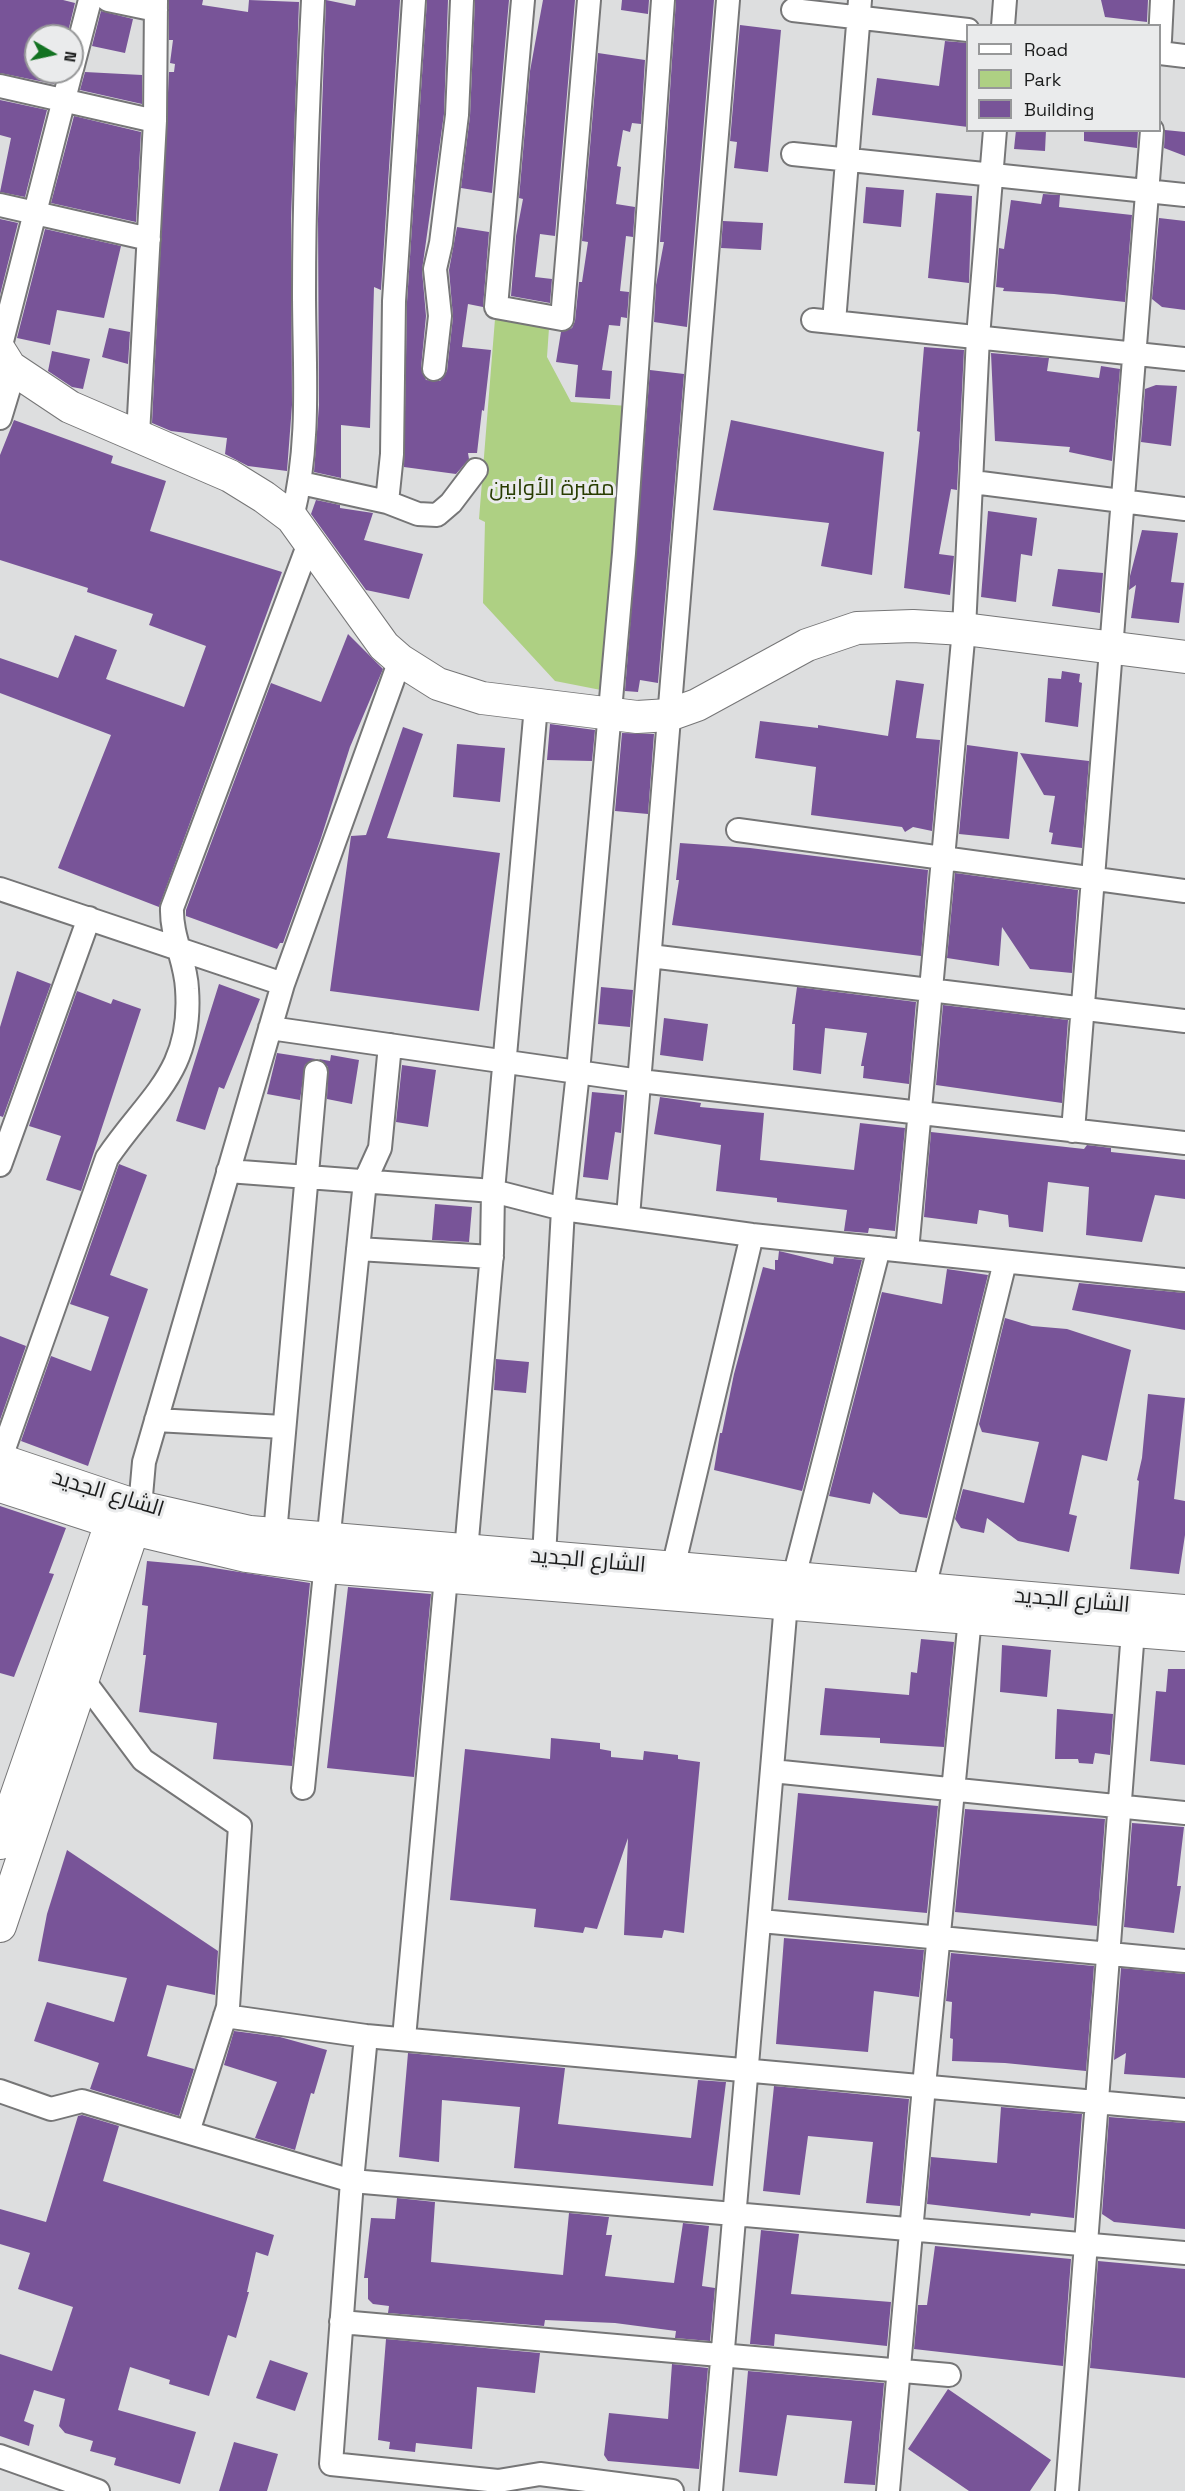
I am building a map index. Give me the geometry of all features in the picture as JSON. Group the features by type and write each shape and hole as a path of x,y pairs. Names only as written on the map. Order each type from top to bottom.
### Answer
{"street":[{"path":"84,24 90,0"},
{"path":"108,0 156,5 155,121 138,435"},
{"path":"0,1460 107,1158 131,1123 157,1095 177,1062 189,1024 187,986 179,949 171,929 172,908 300,531 306,428 304,291 307,131 313,0"},
{"path":"387,502 392,454 394,301 414,0"},
{"path":"434,369 441,316 435,269 441,243 457,115 462,0"},
{"path":"523,0 496,307 562,319 589,0"},
{"path":"544,1557 563,1209 578,1072 624,553 663,0"},
{"path":"628,1217 728,0"},
{"path":"1003,24 1005,0"},
{"path":"1161,24 1162,0"},
{"path":"793,10 859,9 966,30"},
{"path":"859,9 847,160 823,321 1185,359"},
{"path":"1161,53 1185,56"},
{"path":"0,418 10,385 3,356 68,84"},
{"path":"0,86 155,121"},
{"path":"908,1251 929,989 964,629 973,482 978,337 995,132"},
{"path":"1073,1131 1152,132"},
{"path":"793,154 1185,195"},
{"path":"0,204 149,239"},
{"path":"3,356 70,407 230,476 264,496 300,531 384,646 400,660 438,684 482,698 638,717 669,715 697,705 807,645 856,628 913,626 964,629 1185,657"},
{"path":"301,483 387,502 418,514 437,514 451,502 476,470"},
{"path":"973,482 1185,509"},
{"path":"0,1842 126,1515 144,1462 283,984 400,660"},
{"path":"466,1551 492,1257 493,1191 536,706"},
{"path":"738,830 1094,881 1185,891"},
{"path":"0,889 283,984"},
{"path":"0,1165 89,918"},
{"path":"650,956 1185,1021"},
{"path":"270,1028 640,1081 1185,1143"},
{"path":"303,1788 364,1181 380,1148 390,1046"},
{"path":"275,1534 316,1072"},
{"path":"228,1171 493,1191 563,1209 752,1235 1185,1280"},
{"path":"673,1568 752,1235"},
{"path":"711,2491 772,1771 790,1590 879,1248"},
{"path":"358,1249 492,1257"},
{"path":"924,1588 1005,1262"},
{"path":"156,1420 284,1427"},
{"name":"الشارع الجديد","path":"0,1460 126,1515 246,1556 466,1551 544,1557 673,1568 790,1590 970,1618 1185,1635"},
{"name":"الشارع الجديد","path":"0,1485 126,1515 275,1534 328,1554 446,1576 790,1590 924,1588 1185,1611"},
{"path":"0,1926 84,1681 126,1515"},
{"path":"404,2038 446,1576"},
{"path":"1185,1604 1185,1611"},
{"path":"888,2491 924,2086 970,1618"},
{"path":"1067,2491 1133,1631"},
{"path":"84,1681 143,1760 240,1826 228,2007 188,2132"},
{"path":"772,1771 1185,1813"},
{"path":"761,1921 1185,1961"},
{"path":"225,2016 366,2036 1185,2110"},
{"path":"366,2036 352,2181 331,2464 498,2481 672,2491"},
{"path":"0,2091 51,2109 82,2101 352,2181 1185,2253"},
{"path":"341,2322 950,2375"},
{"path":"0,2456 98,2491"}],"green space":[{"name":"مقبرة الأوابين","path":"495,319 549,328 547,357 571,402 628,406 606,691 555,681 483,603 485,522 479,519"}],"building":[{"path":"0,0 63,0 75,3 70,24 24,24 24,78 0,73"},
{"path":"169,0 203,0 202,5 248,12 249,0 299,2 291,218 292,405 287,471 248,466 225,454 227,438 171,431 152,423 169,72 174,72 175,64 170,63 173,40 169,40"},
{"path":"326,0 355,6 356,0 400,0 381,290 374,287 370,428 341,425 341,478 314,472 319,405 318,219"},
{"path":"427,0 448,0 444,114 422,270 426,316 421,368 426,380 440,381 447,371 453,317 449,270 457,227 489,232 483,307 468,304 462,347 491,350 484,411 482,410 477,453 468,453 469,459 456,474 404,467 407,302"},
{"path":"475,0 509,0 492,193 461,188 470,116"},
{"path":"543,0 575,0 555,236 540,234 535,277 552,279 550,303 511,296 516,236 523,199 519,198 530,71"},
{"path":"622,0 649,0 648,14 621,10"},
{"path":"676,0 714,0 687,327 654,322 656,285 664,242 660,242"},
{"path":"1101,0 1148,0 1147,22 1105,17"},
{"path":"101,11 133,19 125,53 92,46"},
{"path":"740,25 781,30 768,172 734,168 737,142 730,141"},
{"path":"945,41 966,43 966,127 872,115 877,78 939,86"},
{"path":"598,53 645,60 641,124 632,123 630,132 623,130 617,166 621,167 616,204 635,207 633,237 626,236 620,291 629,292 627,318 621,317 620,326 609,325 602,370 612,371 610,399 575,397 578,365 556,362 561,332 572,328 575,321 579,282 582,282 588,242 582,241"},
{"path":"85,72 142,75 142,104 80,90 82,84 84,84"},
{"path":"0,100 47,110 25,197 0,192 11,138 0,135"},
{"path":"74,116 141,132 136,222 51,203"},
{"path":"1165,130 1185,132 1185,156 1164,148"},
{"path":"1016,132 1046,132 1045,151 1014,149"},
{"path":"1084,132 1138,132 1137,148 1084,141"},
{"path":"866,187 904,190 901,227 863,223"},
{"path":"936,193 972,196 969,283 928,278"},
{"path":"1043,194 1060,195 1059,207 1132,215 1125,302 1003,291 1004,288 996,287 999,248 1004,249 1011,200 1041,204"},
{"path":"1159,218 1185,221 1185,310 1162,307 1152,299"},
{"path":"0,219 18,223 0,295"},
{"path":"723,221 763,223 761,250 721,248"},
{"path":"45,229 121,246 104,318 57,310 50,345 17,338"},
{"path":"109,328 130,332 128,364 102,357"},
{"path":"924,347 964,350 957,490 951,489 939,554 954,556 950,595 904,588 920,432 917,431"},
{"path":"52,351 90,359 83,389 72,387 48,371"},
{"path":"991,353 1049,358 1047,371 1099,378 1101,366 1120,369 1112,461 1069,452 1070,447 995,441"},
{"path":"650,370 684,374 658,683 640,680 638,692 625,691"},
{"path":"1156,385 1177,386 1171,446 1141,442 1145,389"},
{"path":"14,420 113,456 111,463 166,481 150,531 282,572 159,907 58,868 111,735 0,693 0,658 58,678 75,635 117,650 106,679 184,707 206,646 149,625 153,614 87,592 88,588 0,560 0,455"},
{"path":"731,420 884,452 872,575 821,566 829,523 713,510"},
{"path":"316,500 340,505 340,508 373,513 364,540 423,554 409,599 366,590 311,514"},
{"path":"988,511 1037,518 1032,556 1021,554 1016,602 981,597"},
{"path":"1142,530 1178,533 1171,582 1184,583 1179,623 1131,618 1136,585 1129,590 1130,576"},
{"path":"1058,569 1103,573 1100,613 1052,606"},
{"path":"348,634 383,669 350,747 321,838 283,943 280,943 277,949 186,916 186,910 271,683 321,702"},
{"path":"1062,671 1080,674 1079,682 1082,683 1078,727 1045,722 1048,678 1061,679"},
{"path":"896,680 924,684 916,738 940,740 932,831 913,827 905,832 902,827 811,815 816,767 755,758 760,721 818,728 818,725 888,736"},
{"path":"550,724 595,730 592,761 547,760"},
{"path":"403,727 423,734 387,838 500,853 479,1011 330,991 351,836 366,835"},
{"path":"622,733 654,734 648,814 615,811"},
{"path":"457,744 505,748 500,802 453,797"},
{"path":"967,745 1018,752 1009,839 959,834"},
{"path":"1020,753 1089,761 1082,848 1051,844 1053,833 1049,832 1055,796 1044,795"},
{"path":"680,843 750,848 928,870 921,956 672,925 679,880 676,880"},
{"path":"955,873 1078,890 1072,973 1030,969 1002,927 999,966 947,958"},
{"path":"17,971 51,984 3,1117 0,1116 0,1027"},
{"path":"219,984 260,999 224,1089 219,1087 205,1130 176,1121"},
{"path":"601,987 633,990 630,1027 598,1024"},
{"path":"797,987 916,1002 909,1084 863,1078 864,1066 861,1066 867,1033 825,1028 821,1074 793,1070 795,1024 792,1024"},
{"path":"77,991 111,1004 113,999 141,1009 81,1191 46,1180 61,1136 29,1126"},
{"path":"943,1005 1068,1020 1062,1103 936,1085"},
{"path":"664,1018 708,1024 703,1061 660,1055"},
{"path":"277,1053 316,1059 305,1065 300,1100 267,1094"},
{"path":"331,1055 359,1060 352,1104 327,1099 328,1067 319,1059 330,1061"},
{"path":"402,1065 436,1070 428,1127 396,1122"},
{"path":"592,1092 624,1095 621,1133 615,1132 608,1180 583,1177"},
{"path":"660,1097 701,1103 700,1107 764,1113 760,1160 854,1170 860,1123 905,1128 895,1231 869,1228 868,1233 844,1231 847,1210 777,1202 777,1198 716,1191 721,1145 654,1134"},
{"path":"931,1132 1084,1149 1087,1145 1111,1148 1111,1152 1185,1160 1185,1199 1155,1195 1142,1242 1086,1235 1089,1187 1048,1182 1043,1232 1009,1227 1008,1215 979,1210 977,1224 924,1217"},
{"path":"119,1164 147,1175 110,1275 148,1289 88,1466 21,1441 51,1356 91,1371 109,1317 70,1304"},
{"path":"435,1204 472,1207 469,1242 432,1240"},
{"path":"779,1251 833,1264 834,1257 862,1260 802,1491 714,1470 734,1374 763,1267 775,1270 775,1260 778,1260"},
{"path":"947,1269 988,1275 927,1518 900,1514 873,1492 870,1504 829,1496 882,1292 942,1304"},
{"path":"1079,1283 1185,1293 1185,1330 1072,1310"},
{"path":"1005,1318 1032,1326 1067,1329 1131,1350 1107,1461 1082,1455 1069,1514 1077,1516 1069,1552 1018,1541 987,1518 984,1533 961,1528 955,1519 963,1489 1024,1503 1039,1442 982,1432 979,1424"},
{"path":"0,1336 26,1346 0,1420"},
{"path":"496,1359 529,1362 526,1393 494,1390"},
{"path":"1148,1394 1185,1398 1174,1499 1185,1501 1185,1535 1179,1574 1130,1569 1139,1481 1137,1480 1142,1458"},
{"path":"0,1506 66,1528 49,1573 54,1574 14,1677 0,1673"},
{"path":"147,1561 201,1566 310,1583 292,1766 213,1759 217,1723 139,1712 146,1655 143,1655 148,1606 142,1605"},
{"path":"348,1587 431,1594 414,1777 327,1768"},
{"path":"921,1639 954,1642 944,1747 880,1743 880,1738 820,1735 825,1688 909,1695 911,1672 917,1673"},
{"path":"1002,1645 1051,1650 1047,1697 1000,1692"},
{"path":"1168,1669 1185,1669 1185,1765 1150,1761 1156,1691 1166,1692"},
{"path":"1057,1709 1113,1714 1110,1755 1095,1753 1093,1764 1079,1763 1078,1759 1055,1759"},
{"path":"551,1738 600,1743 600,1749 611,1751 611,1757 643,1760 644,1751 678,1755 678,1759 700,1762 684,1933 664,1930 662,1938 624,1935 628,1838 597,1929 585,1927 583,1933 534,1927 536,1909 450,1900 465,1749 550,1759"},
{"path":"798,1793 938,1806 927,1913 788,1900"},
{"path":"965,1809 1105,1819 1097,1926 955,1912"},
{"path":"1132,1823 1184,1827 1177,1886 1181,1886 1174,1933 1124,1927"},
{"path":"67,1850 218,1951 215,1995 167,1985 147,2056 194,2069 179,2116 90,2089 99,2063 34,2041 47,2002 114,2022 127,1978 38,1961 47,1914"},
{"path":"784,1938 924,1950 919,1997 874,1991 868,2052 776,2044"},
{"path":"951,1953 1094,1966 1086,2071 1005,2063 952,2061 953,2039 950,2038 952,2002 946,2001"},
{"path":"1121,1968 1185,1974 1185,2078 1124,2074 1126,2053 1114,2060"},
{"path":"234,2031 280,2037 327,2050 314,2094 311,2093 295,2150 255,2138 277,2082 224,2065"},
{"path":"408,2053 565,2068 558,2124 691,2138 698,2080 726,2082 713,2186 514,2168 520,2107 442,2100 439,2162 399,2157"},
{"path":"774,2086 909,2099 900,2206 866,2203 873,2142 808,2136 800,2195 763,2191"},
{"path":"1001,2107 1082,2114 1074,2218 1031,2213 1030,2216 927,2204 931,2157 997,2163"},
{"path":"82,2115 119,2126 103,2181 274,2235 268,2256 256,2252 247,2292 249,2292 236,2338 228,2335 209,2396 169,2384 170,2380 130,2367 118,2410 196,2432 180,2484 114,2465 116,2458 90,2451 93,2441 65,2433 59,2426 65,2399 34,2390 24,2421 34,2425 29,2446 0,2436 0,2354 52,2371 73,2307 18,2289 30,2253 0,2244 0,2209 46,2222 78,2116"},
{"path":"1109,2117 1185,2123 1185,2229 1114,2222 1102,2214"},
{"path":"397,2198 435,2202 431,2262 563,2275 569,2213 609,2217 606,2235 612,2235 605,2276 674,2283 683,2223 709,2226 702,2286 715,2288 710,2341 675,2338 676,2331 615,2323 545,2320 544,2326 388,2313 389,2306 373,2304 368,2299 368,2278 364,2278 371,2218 395,2219"},
{"path":"761,2230 799,2234 791,2294 891,2302 887,2346 775,2334 774,2346 750,2344"},
{"path":"935,2246 1071,2259 1063,2366 914,2349 918,2305 927,2305"},
{"path":"1098,2261 1185,2269 1185,2378 1090,2368"},
{"path":"386,2339 540,2353 535,2393 477,2387 472,2449 416,2443 415,2452 389,2449 390,2442 378,2440"},
{"path":"270,2360 308,2373 295,2411 256,2398"},
{"path":"672,2364 708,2368 699,2469 608,2461 604,2455 609,2413 668,2419"},
{"path":"748,2371 884,2383 875,2485 844,2483 852,2421 787,2415 777,2476 739,2472"},
{"path":"948,2389 1051,2460 1030,2491 969,2491 908,2449"},
{"path":"234,2442 278,2454 267,2491 219,2491"}]}
